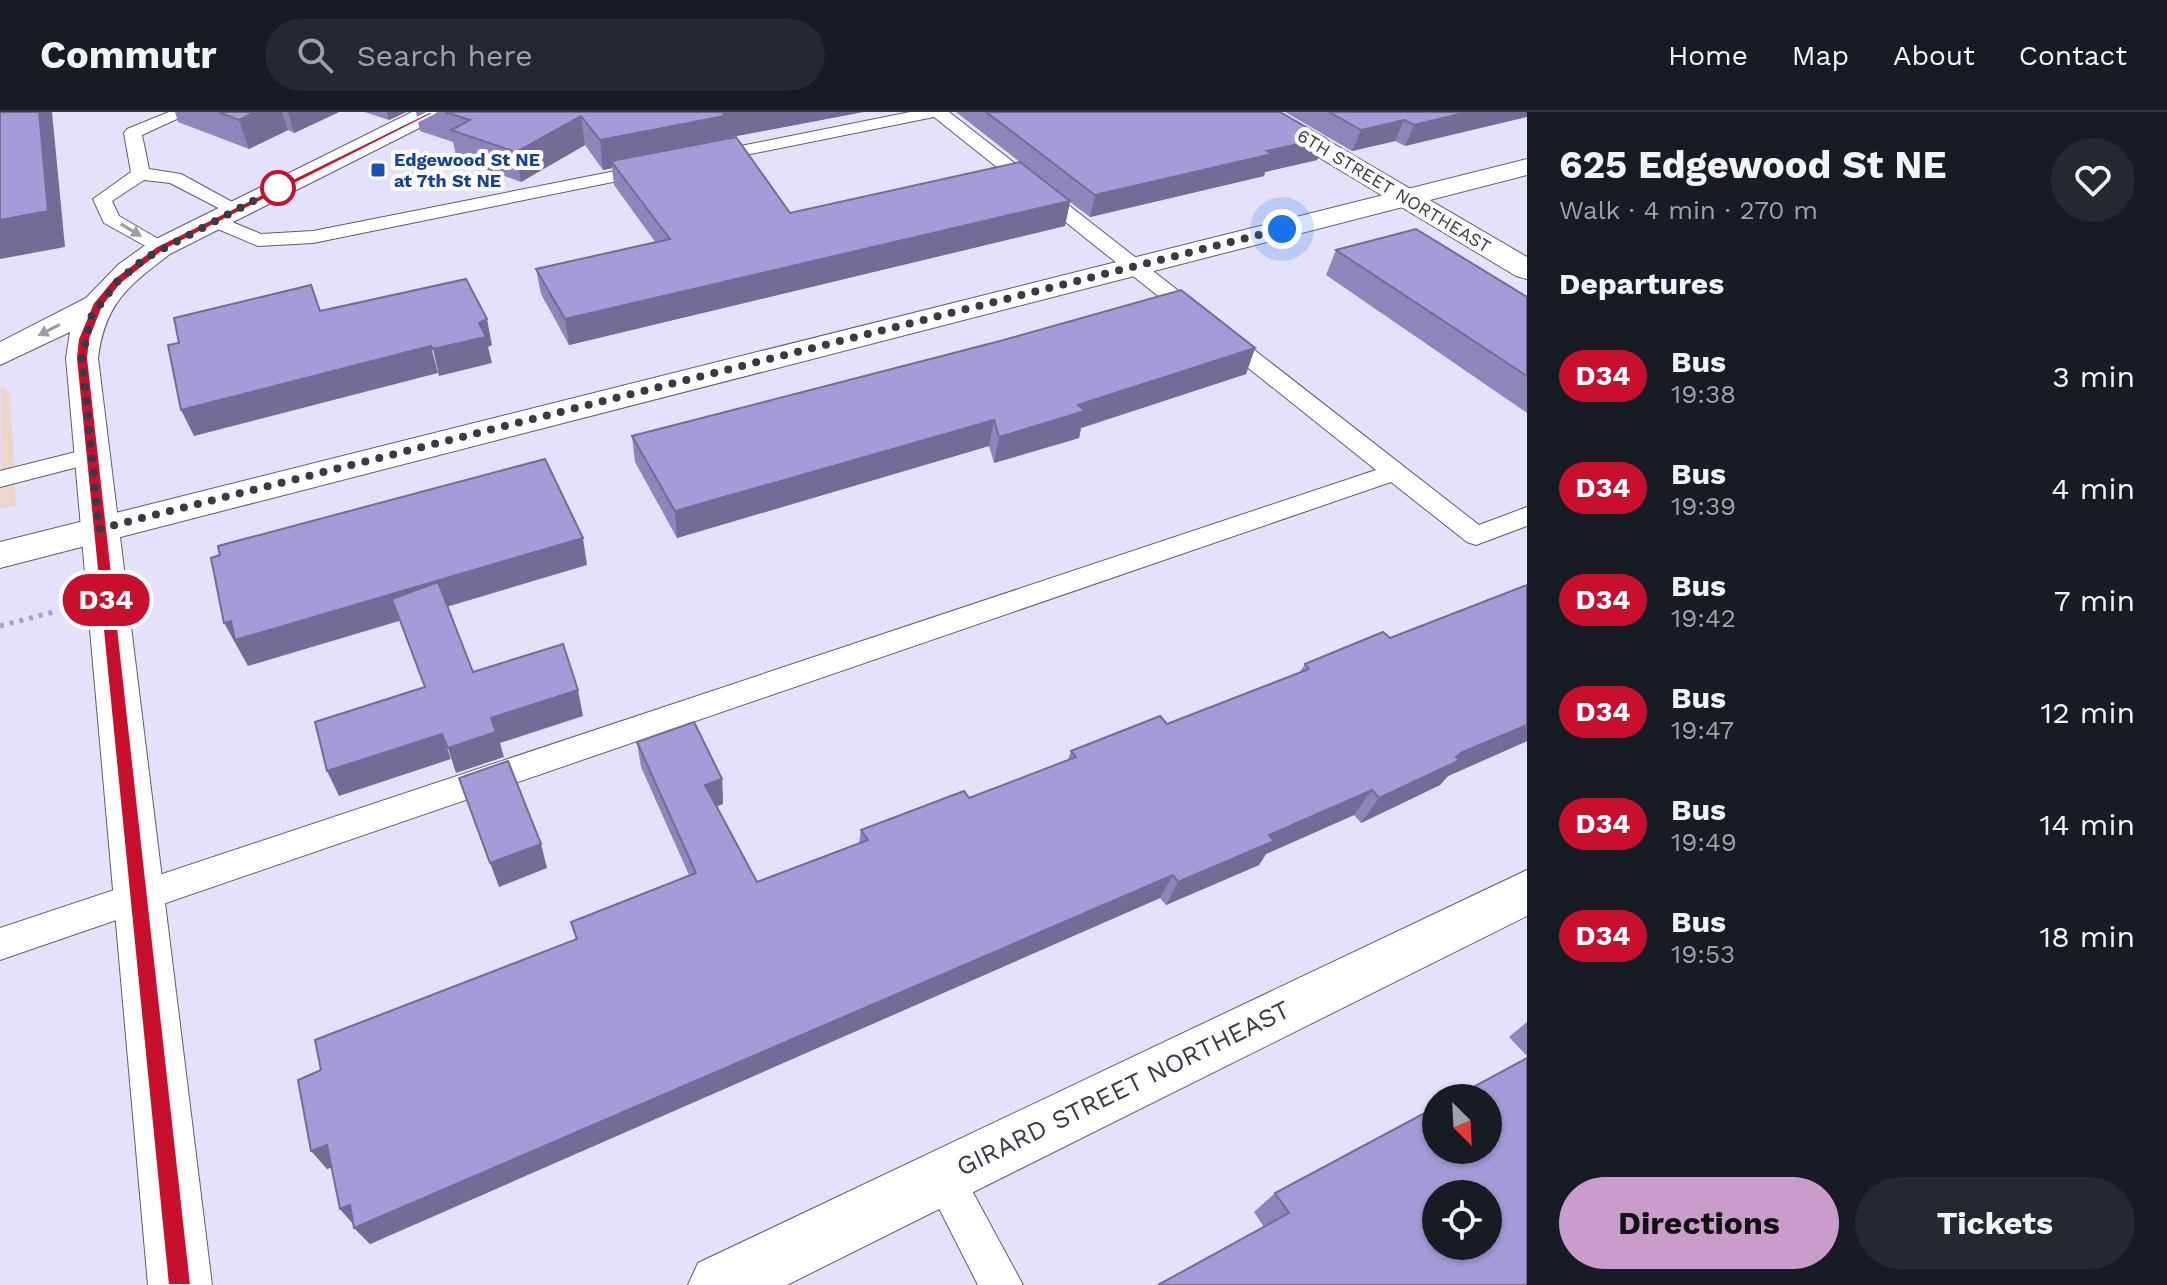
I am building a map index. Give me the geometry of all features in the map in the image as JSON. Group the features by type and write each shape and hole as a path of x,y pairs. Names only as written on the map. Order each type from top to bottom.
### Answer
{"street":[{"path":"180,1285 82,358 86,329 97,305 130,270 160,248 432,112"},
{"name":"6TH STREET NORTHEAST","path":"1261,112 1527,270"},
{"path":"0,555 1527,167"},
{"path":"0,355 97,305"},
{"name":"GIRARD STREET NORTHEAST","path":"720,1285 1527,892"}],"lane":[{"path":"134,112 139,131"},
{"path":"141,174 133,133 184,112"},
{"path":"160,248 111,219 102,199 141,174 174,178 258,240 313,237 937,112 1476,536 1527,516"},
{"path":"0,479 92,456"},
{"path":"0,944 1394,472"},
{"path":"943,1177 1001,1285"}],"shaded area":[{"path":"1,384 10,393 16,505 0,509"}],"building":[{"path":"0,112 39,112 48,211 0,220"},
{"path":"218,112 255,112 239,120"},
{"path":"445,112 722,112 725,116 600,140 581,116 516,152 451,130 470,120"},
{"path":"986,112 1280,112 1325,138 1267,151 1272,154 1095,195"},
{"path":"1329,112 1468,112 1414,125 1404,120 1361,130"},
{"path":"736,137 790,213 1020,162 1070,201 565,319 536,269 670,239 611,161"},
{"path":"1416,229 1527,297 1527,376 1336,250"},
{"path":"466,279 487,319 479,323 486,337 433,349 431,346 181,410 168,345 179,343 174,318 311,285 320,311"},
{"path":"1181,290 1255,348 1078,405 1085,411 999,437 994,420 675,511 632,436 1000,341"},
{"path":"545,459 583,538 235,640 231,621 224,623 211,558 220,555 218,546"},
{"path":"438,582 473,672 563,644 578,690 491,718 496,732 448,748 442,734 327,771 315,722 425,687 392,599"},
{"path":"1527,585 1527,725 1463,752 1456,757 1460,760 1379,798 1372,790 1269,835 1274,841 1178,882 1173,875 354,1228 350,1205 340,1209 327,1145 311,1151 298,1080 321,1070 315,1040 577,939 571,922 696,873 637,742 694,722 722,779 705,785 757,882 868,840 861,830 964,791 969,798 1076,757 1071,751 1160,716 1167,724 1309,669 1305,664 1383,632 1390,638"},
{"path":"508,761 541,844 490,863 459,778"},
{"path":"1527,1058 1527,1285 1158,1285 1289,1213 1275,1193 1422,1114 1422,1164 1502,1164 1502,1084 1479,1084"}],"bus line":[{"name":"D34","path":"180,1285 82,358 86,329 97,305 117,282 160,248 432,112"}],"place":[{"name":"Edgewood St NE at 7th St NE","path":"378,170"}],"route":[{"path":"278,188 291,181 160,248 130,270 97,305 86,329 82,358 99,529 1282,229"}]}
